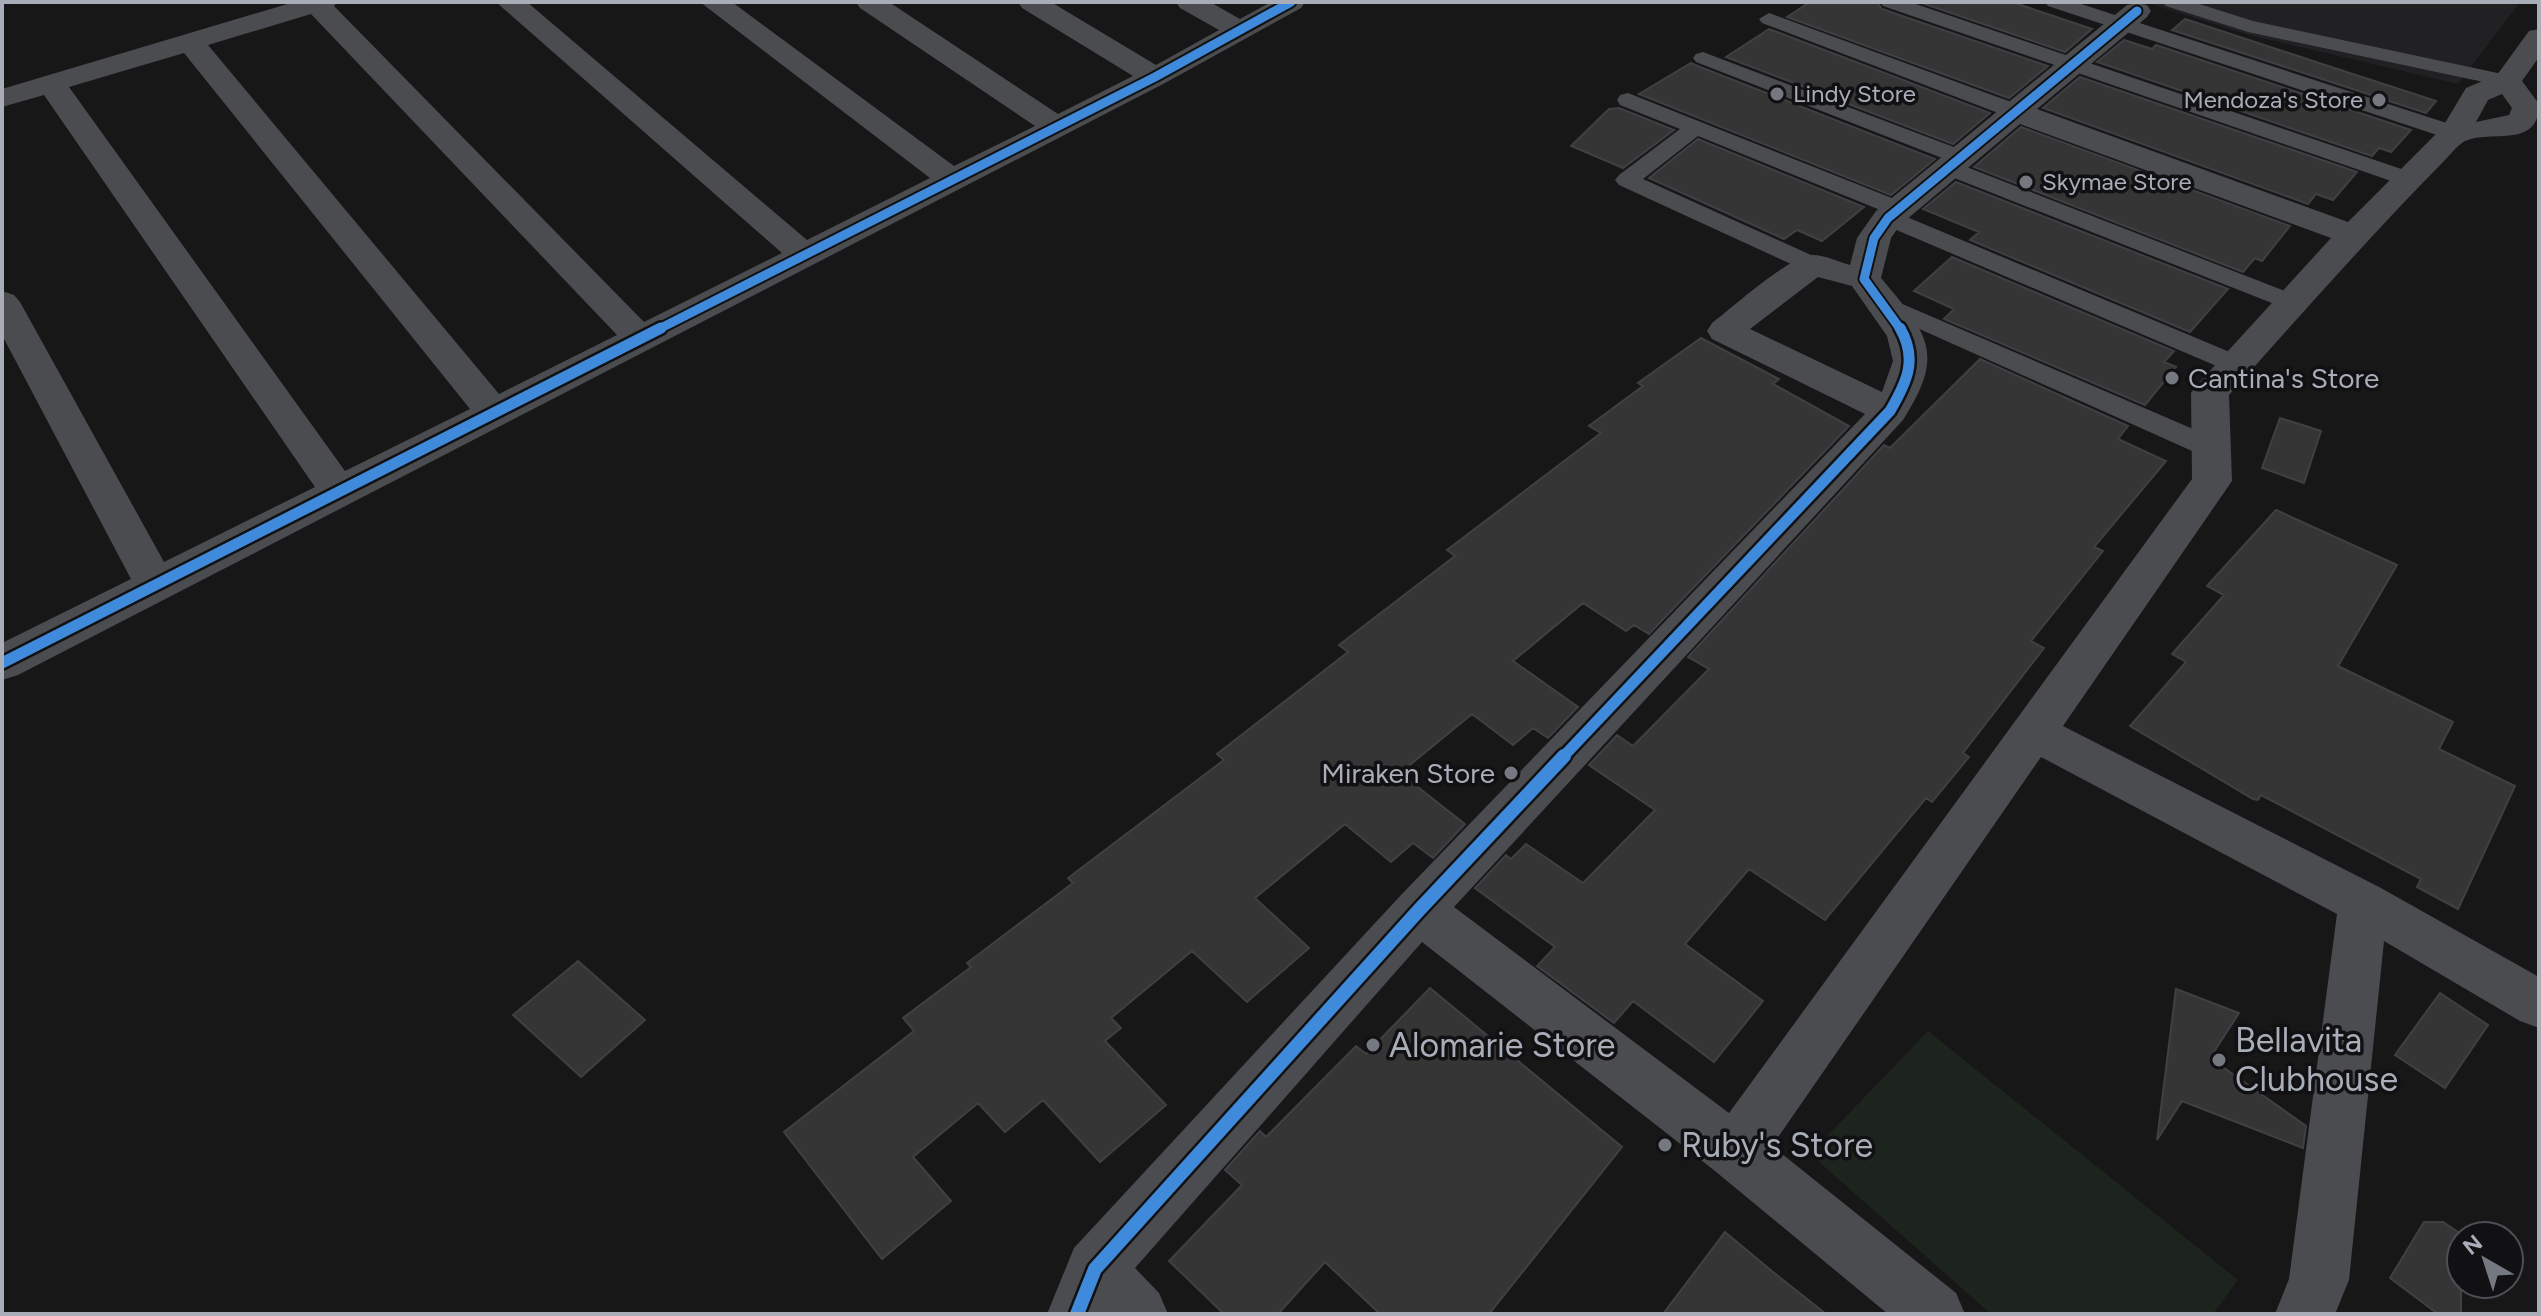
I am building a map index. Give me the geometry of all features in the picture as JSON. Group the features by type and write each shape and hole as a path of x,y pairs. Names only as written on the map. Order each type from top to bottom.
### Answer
{"street":[{"path":"510,2 805,255"},
{"path":"714,2 952,180"},
{"path":"870,2 1057,127"},
{"path":"1032,2 1155,77"},
{"path":"1190,2 1241,31"},
{"path":"2,663 1155,77 1291,2"},
{"path":"2,98 320,3 641,339"},
{"path":"1138,1314 1086,1291 1419,910 1890,411 1908,381 1911,352 1875,292 1874,238 1893,214 1953,162 2072,64 2144,12"},
{"path":"1735,1152 2212,481 2210,393 2353,235 2454,133 2477,94 2507,81 2539,37"},
{"path":"190,42 494,413"},
{"path":"2454,133 2502,128 2521,121 2527,108 2507,81"},
{"path":"51,83 339,492"},
{"path":"2014,111 2353,235"},
{"path":"1875,292 1813,265 1783,284 1725,331 1890,411"},
{"path":"2,302 155,585"},
{"path":"2034,732 2363,903 2539,1004"},
{"path":"2305,1314 2319,1280 2363,903"},
{"path":"1419,910 1735,1152 1935,1314"}],"lane":[{"path":"1890,2 2408,179"},
{"path":"2055,2 2248,26 2507,81"},
{"path":"2144,12 2454,133"},
{"path":"1769,19 2014,111"},
{"path":"1703,58 2291,302"},
{"path":"1628,100 2235,364"},
{"path":"1696,127 1627,180 1813,265"},
{"path":"1875,292 2211,448"}],"shaded area":[{"path":"2145,2 2520,2 2458,84 2249,35"},
{"path":"1928,1031 2238,1280 2213,1314 1991,1314 1810,1154"}],"building":[{"path":"1810,2 1877,2 1882,9 2048,66 2009,98 1787,17"},
{"path":"1919,2 2012,2 2092,29 2065,52"},
{"path":"2185,19 2436,101 2426,113 2172,30"},
{"path":"1769,29 1990,113 1953,144 1726,57"},
{"path":"2124,40 2152,49 2156,45 2411,130 2391,152 2379,148 2372,156 2097,62"},
{"path":"1691,63 1935,159 1891,195 1639,94"},
{"path":"2080,77 2357,172 2333,200 2316,194 2308,204 2043,108"},
{"path":"1619,108 1674,130 1623,168 1571,146 1609,109"},
{"path":"2021,127 2290,226 2262,261 2255,258 2243,272 1974,167"},
{"path":"1698,139 1864,207 1822,241 1797,230 1784,239 1649,178"},
{"path":"1956,182 2228,289 2190,332 1970,240 1979,232 1923,209"},
{"path":"1952,257 2174,351 2164,362 2176,367 2145,405 1944,319 1954,309 1914,291"},
{"path":"1701,338 1779,379 1773,384 1849,426 1649,634 1634,625 1626,631 1583,603 1513,661 1578,707 1548,738 1533,728 1513,745 1472,714 1400,773 1465,824 1433,858 1413,843 1391,862 1345,824 1255,898 1309,948 1247,1002 1192,951 1111,1018 1121,1028 1105,1041 1166,1105 1100,1162 1043,1100 1005,1132 978,1103 913,1157 951,1201 882,1259 784,1132 914,1031 903,1018 971,967 967,963 1073,883 1068,878 1224,760 1217,754 1348,652 1339,645 1455,556 1447,550 1601,433 1589,426 1643,386 1638,383"},
{"path":"1980,359 2128,426 2118,439 2166,461 2094,547 2103,551 2031,641 2044,648 1963,753 1969,757 1932,802 1926,798 1825,920 1749,869 1685,944 1763,1001 1714,1062 1633,1001 1614,1023 1537,966 1555,947 1475,888 1506,855 1511,859 1526,844 1583,883 1655,810 1589,765 1617,735 1633,746 1709,669 1688,657 1884,445 1890,448"},
{"path":"2280,418 2321,431 2304,483 2262,468"},
{"path":"2276,510 2397,565 2338,666 2453,722 2439,749 2515,786 2458,909 2417,887 2421,879 2261,795 2258,800 2253,799 2130,726 2186,662 2172,654 2224,595 2207,586"},
{"path":"578,961 645,1020 581,1077 513,1015"},
{"path":"1430,988 1622,1147 1489,1314 1380,1314 1325,1262 1278,1314 1224,1314 1169,1261 1242,1185 1225,1170 1260,1131 1266,1137 1356,1046 1366,1054"},
{"name":"Bellavita Clubhouse","path":"2176,989 2239,1013 2210,1058 2306,1126 2303,1148 2182,1101 2157,1140"},
{"path":"2440,993 2488,1025 2445,1088 2395,1055"},
{"path":"2424,1222 2443,1222 2445,1300 2461,1300 2461,1314 2438,1314 2390,1278"},
{"path":"1725,1232 1773,1272 1826,1314 1663,1314"}],"cycle path":[{"path":"2,663 1155,77 1291,2"},
{"path":"1077,1314 1095,1269 1419,910 1890,411 1908,377 1911,353 1899,325 1864,279 1874,238 1888,218 2137,11"}],"place":[{"name":"Lindy Store","path":"1777,94"},
{"name":"Mendoza's Store","path":"2379,100"},
{"name":"Skymae Store","path":"2026,182"},
{"name":"Cantina's Store","path":"2172,378"},
{"name":"Miraken Store","path":"1511,773"},
{"name":"Alomarie Store","path":"1373,1045"},
{"name":"Bellavita Clubhouse","path":"2219,1060"},
{"name":"Ruby's Store","path":"1665,1145"}]}
